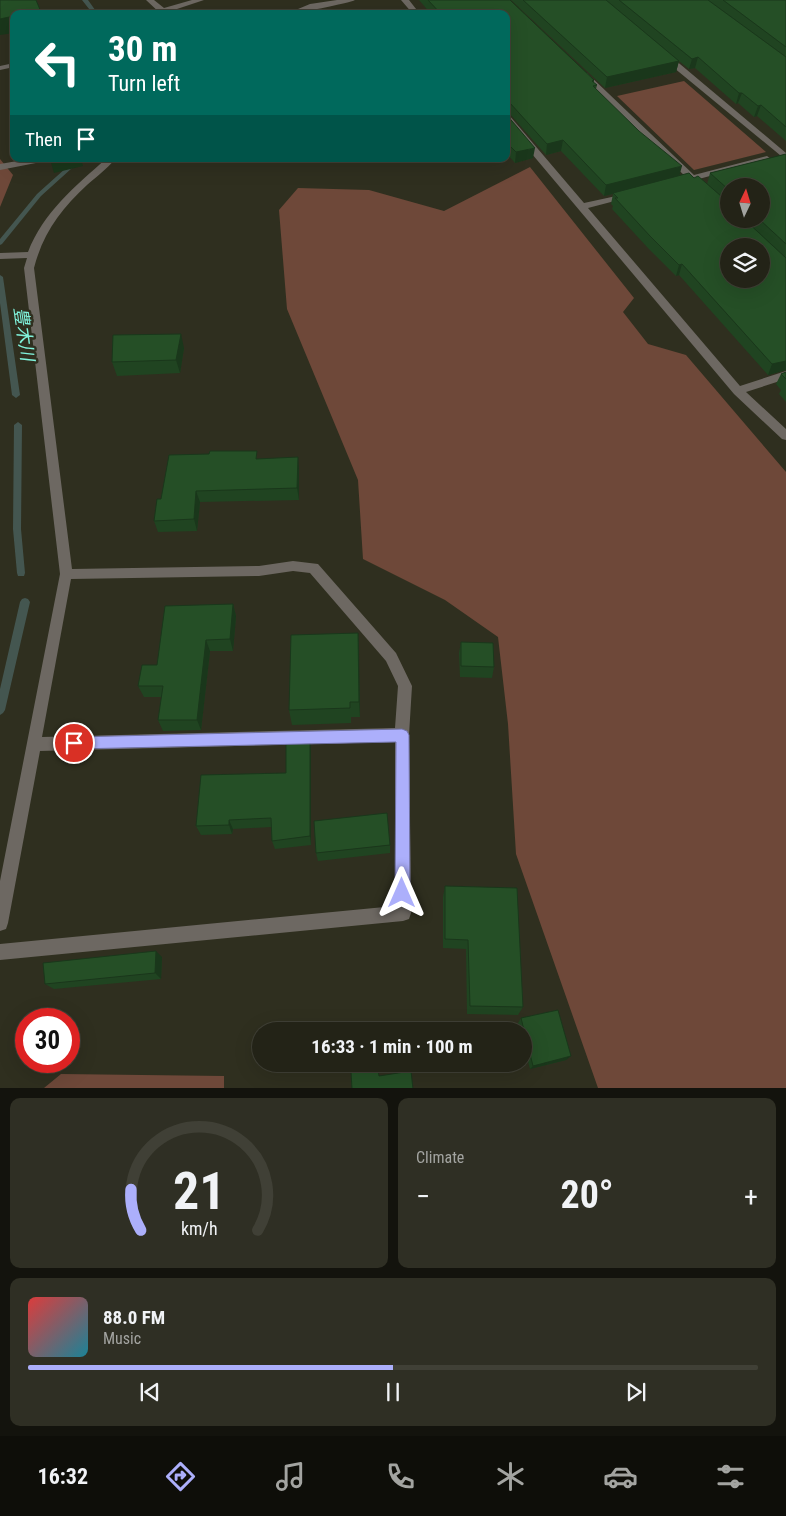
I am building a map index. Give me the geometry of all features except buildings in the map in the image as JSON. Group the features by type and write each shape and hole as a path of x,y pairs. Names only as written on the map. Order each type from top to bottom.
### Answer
{"street":[{"path":"150,0 162,10"},
{"path":"170,10 200,0"},
{"path":"301,10 313,6 351,0"},
{"path":"405,0 414,10"},
{"path":"658,50 785,155"},
{"path":"576,68 704,189"},
{"path":"510,122 738,391 786,436"},
{"path":"674,182 785,155"},
{"path":"0,167 26,162"},
{"path":"0,923 66,574 29,268 31,255 40,236 57,209 108,162"},
{"path":"583,206 638,192"},
{"path":"0,256 31,255"},
{"path":"738,391 786,375"},
{"path":"0,952 403,913 402,735 405,686 391,657 313,568 293,566 259,571 66,574"},
{"path":"35,744 402,735"}],"shaded area":[{"path":"684,81 766,152 694,170 617,96"},
{"path":"0,159 13,175 0,207"},
{"path":"530,167 634,298 623,312 648,344 686,355 786,472 786,1088 598,1088 516,854 508,724 498,637 445,600 363,559 358,480 287,309 279,210 298,188 369,190 444,211"},
{"path":"61,1074 224,1076 224,1088 44,1088"}],"waterway":[{"name":"豊木川","path":"85,0 93,10"},
{"name":"豊木川","path":"0,243 39,195 76,162"},
{"name":"豊木川","path":"0,277 16,395"},
{"name":"豊木川","path":"18,425 17,529 21,573"},
{"name":"豊木川","path":"0,710 25,602"}],"route":[{"path":"74,743 402,735 402,893"}]}
